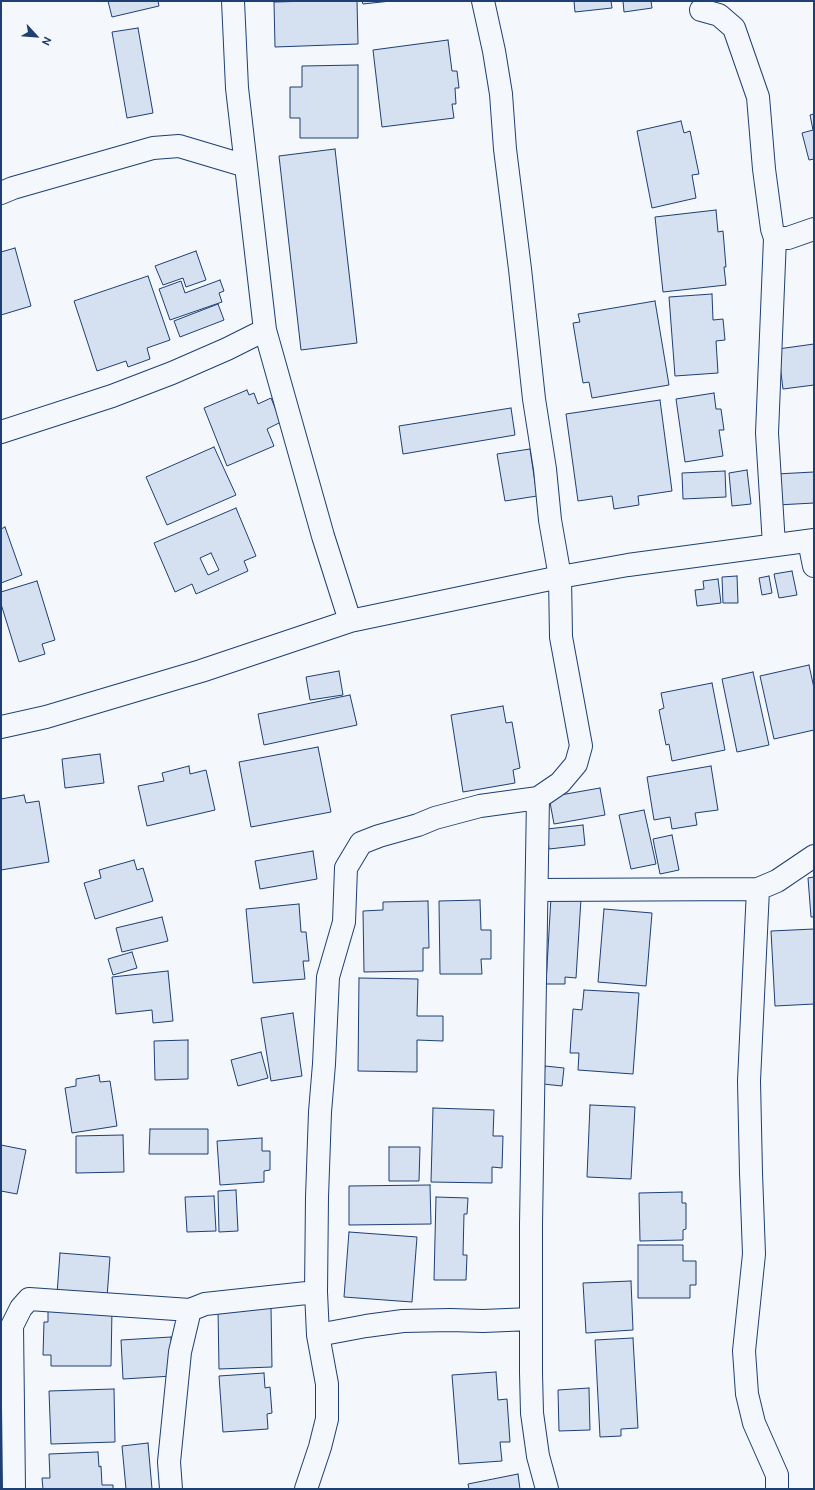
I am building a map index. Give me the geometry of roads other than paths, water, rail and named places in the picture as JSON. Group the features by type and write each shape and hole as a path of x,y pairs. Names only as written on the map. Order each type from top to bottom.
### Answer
{"street":[{"path":"233,1 237,88 265,330 323,536 350,621"},
{"path":"306,1489 320,1447 327,1419 327,1384 318,1335 316,1292 317,1197 320,1112 328,977 344,922 346,868 361,843 379,836 418,825 435,818 480,806 538,798 560,783 576,764 581,746 561,637 560,577 550,520 545,469 534,399 505,149 501,94 494,51 483,1"},
{"path":"701,10 719,15 734,28 758,97 764,169 772,229 775,238 767,433 774,545"},
{"path":"1,193 13,188 153,148 179,146 246,166"},
{"path":"775,238 788,238 814,229"},
{"path":"1,432 112,396 159,378 227,349 265,330"},
{"path":"1,727 46,717 172,680 350,621 560,577 628,564 811,541 814,566"},
{"path":"538,798 534,1002 531,1318 532,1413 538,1456 547,1489"},
{"path":"537,890 758,889 777,881 814,856"},
{"path":"758,889 749,1081 754,1254 744,1351 747,1394 754,1423 777,1475 777,1489"},
{"path":"14,1489 12,1326 21,1308 29,1299 190,1310 205,1304 316,1292"},
{"path":"171,1489 169,1462 179,1360 190,1310"},
{"path":"318,1335 403,1321 483,1321 531,1318"}]}
